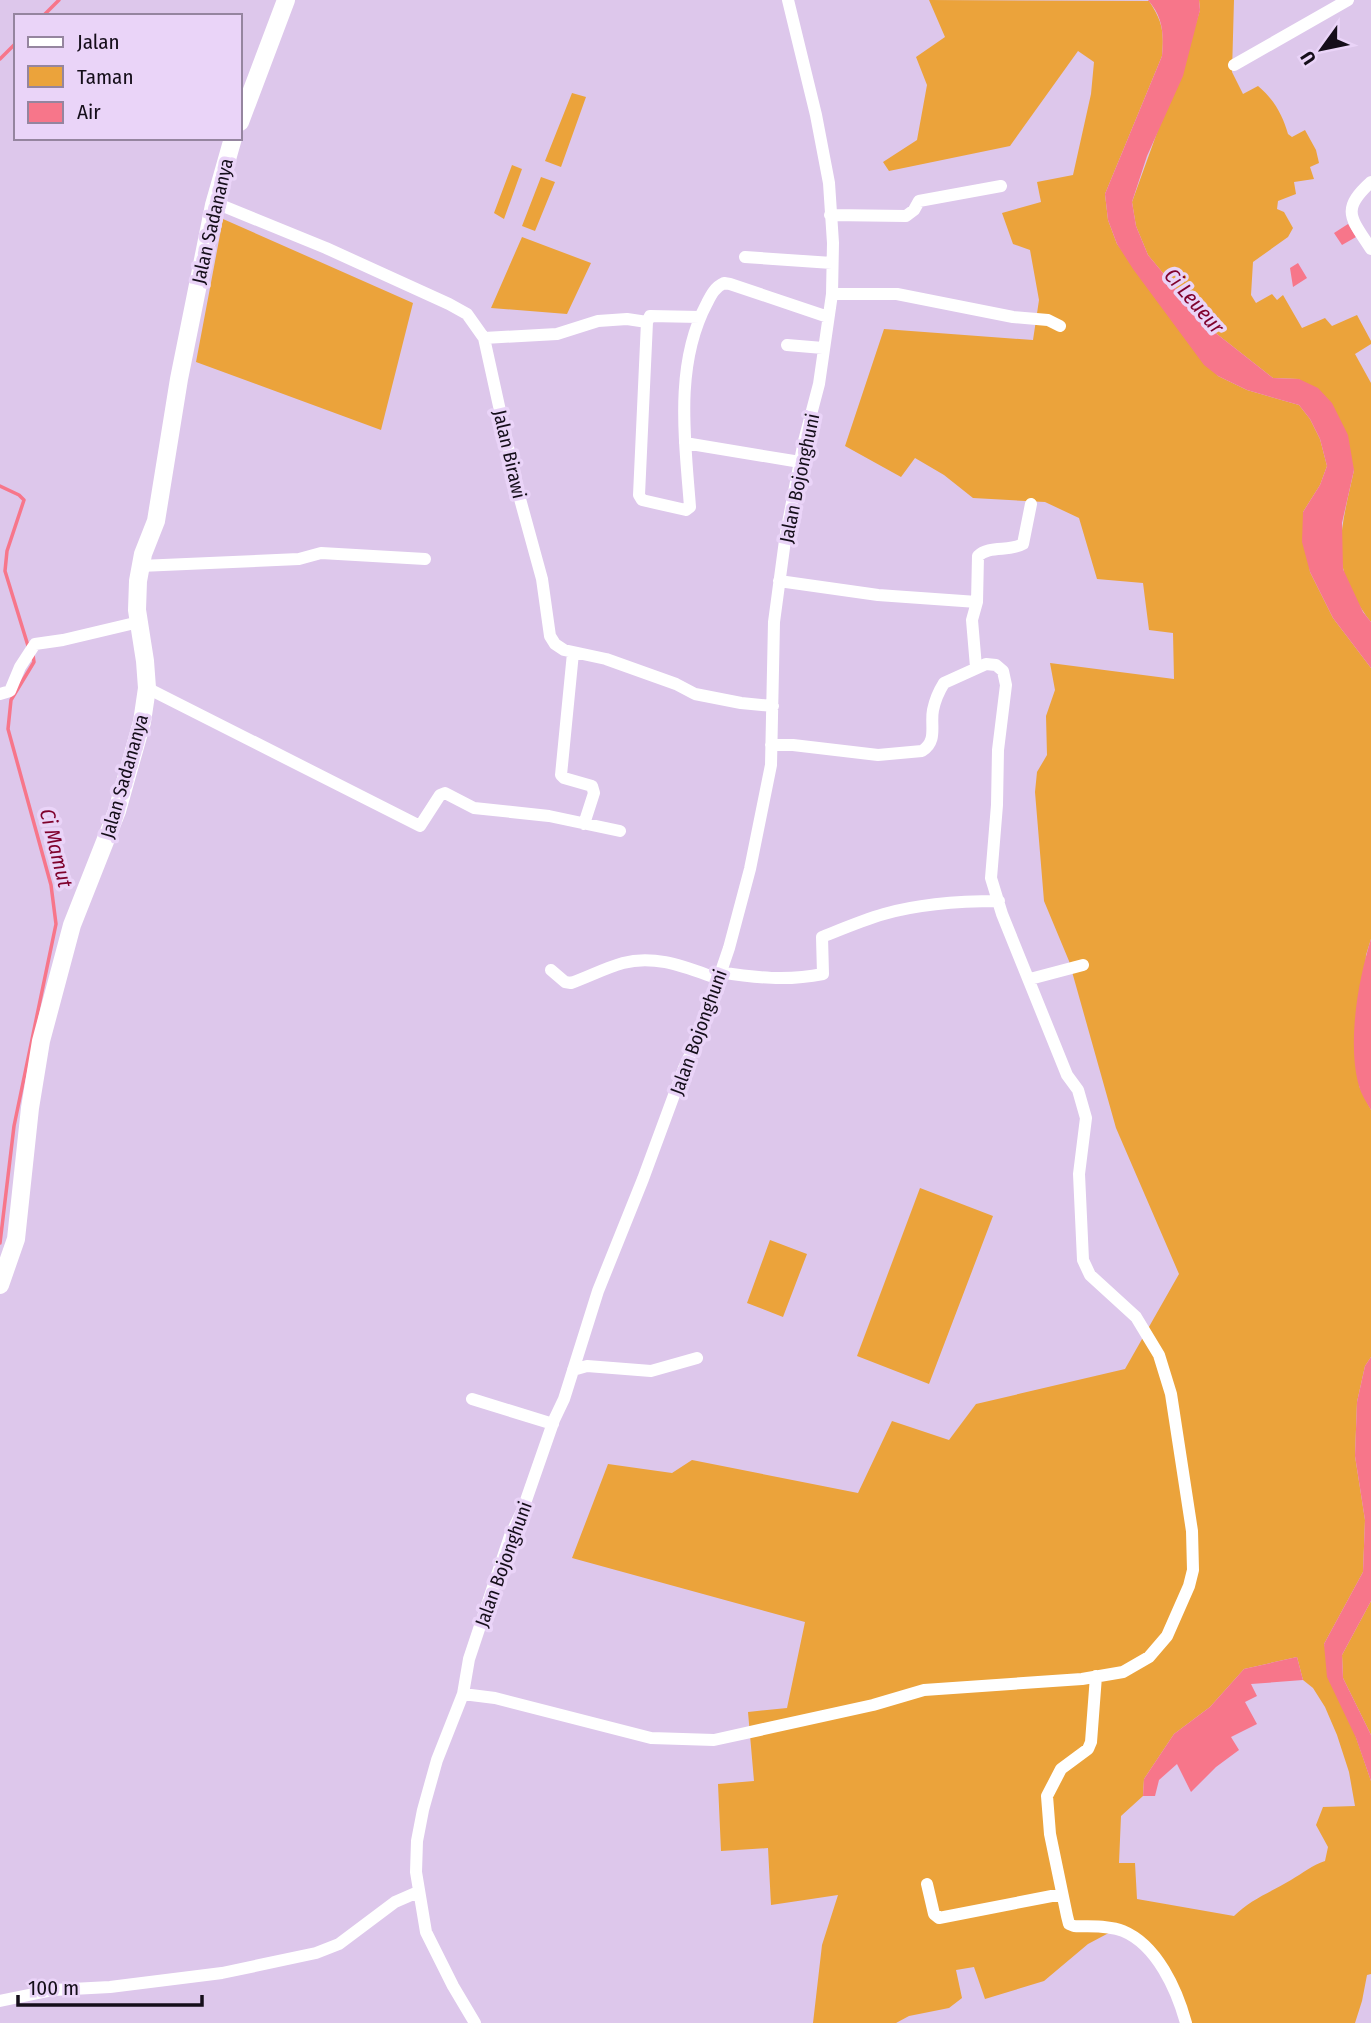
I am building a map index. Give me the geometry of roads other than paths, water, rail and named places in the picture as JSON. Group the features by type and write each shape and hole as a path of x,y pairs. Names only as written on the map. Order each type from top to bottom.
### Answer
{"street":[{"path":"242,117 286,0"},
{"name":"Jalan Bojonghuni","path":"475,2023 426,1932 418,1892 417,1841 423,1810 437,1760 463,1694 469,1659 510,1536 523,1509 573,1370 598,1291 684,1068 699,1036 719,976 750,869 771,765 774,622 779,581 800,462 817,394 832,294 829,183 816,115 788,0"},
{"path":"1234,65 1348,0"},
{"name":"Jalan Sadananya","path":"0,1284 16,1239 41,1041 72,925 117,811 142,722 147,688 137,610 140,566 156,521 214,205 232,140"},
{"path":"1371,182 1353,200 1351,208 1352,217 1371,249"},
{"path":"830,215 906,216 914,210 919,201 1002,186"},
{"name":"Jalan Birawi","path":"214,205 223,206 304,239 427,293 467,314 484,338 517,488 542,579 550,636 555,644 573,653"},
{"path":"745,257 832,263"},
{"path":"700,317 650,316 647,322 639,495 642,500 686,510 690,507 684,411 686,376 700,317 714,291 724,283 828,317"},
{"path":"832,294 897,294 1013,317 1048,320 1060,326"},
{"path":"484,338 557,334 598,321 627,319 647,322"},
{"path":"787,345 823,348"},
{"path":"685,443 800,462"},
{"path":"976,667 972,620 977,603 978,556 983,552 1016,548 1023,544 1031,504"},
{"path":"140,566 299,559 321,553 425,559"},
{"path":"779,581 878,595 977,603"},
{"path":"0,694 10,691 29,650 37,643 63,640 139,622"},
{"path":"584,824 594,793 592,786 561,775 573,653 606,659 676,684 695,694 773,706"},
{"path":"463,1694 506,1700 651,1738 714,1740 873,1705 924,1690 1122,1672 1149,1657 1167,1636 1184,1598 1193,1570 1192,1531 1171,1394 1158,1355 1136,1317 1090,1275 1083,1260 1079,1174 1086,1118 1078,1090 1067,1075 1002,914 991,878 999,740 1006,685 1000,667 986,664 944,683 932,712 930,745 922,751 878,755 771,745"},
{"path":"147,688 420,826 440,796 445,793 474,808 550,816 620,831"},
{"path":"551,970 565,982 571,983 621,964 645,960 673,963 719,976 799,979 823,974 822,937 884,914 921,906 962,901 999,901"},
{"path":"1030,979 1083,965"},
{"path":"573,1370 587,1366 651,1371 697,1358"},
{"path":"472,1399 552,1424"},
{"path":"1096,1676 1091,1742 1088,1749 1061,1769 1047,1796 1050,1834 1069,1924 1123,1931 1144,1945 1172,1985 1186,2023"},
{"path":"927,1884 934,1913 939,1918 1062,1894"},
{"path":"0,2001 53,1990 194,1977 316,1953 339,1944 395,1902 418,1892"}],"water":[{"path":"1148,0 1199,0 1200,10 1183,76 1147,156 1132,202 1136,226 1148,255 1208,327 1273,378 1299,379 1318,388 1332,403 1348,435 1354,470 1342,523 1343,569 1363,612 1371,622 1371,668 1333,618 1310,572 1302,542 1303,512 1320,485 1327,466 1320,439 1310,419 1299,405 1247,390 1218,376 1204,365 1133,269 1117,244 1108,220 1105,194 1162,56 1161,26 1157,13"},
{"path":"1348,224 1356,237 1342,245 1334,233"},
{"path":"1298,263 1307,278 1293,287 1290,268"},
{"path":"1371,939 1371,1110 1359,1086 1354,1032 1358,992"},
{"path":"1371,1357 1371,1601 1342,1655 1343,1678 1371,1735 1371,1781 1356,1738 1327,1677 1324,1644 1363,1572 1365,1520 1355,1456 1357,1402 1365,1366"},
{"path":"1297,1657 1303,1680 1251,1684 1257,1696 1245,1702 1257,1724 1231,1737 1239,1750 1216,1767 1191,1792 1177,1764 1159,1780 1155,1796 1143,1796 1144,1779 1174,1734 1210,1707 1244,1669"}],"waterway":[{"name":"Ci Mamut","path":"45,14 59,0"},
{"name":"Ci Mamut","path":"0,59 14,45"},
{"name":"Ci Mamut","path":"0,486 24,500 7,551 5,571 29,649"},
{"name":"Ci Mamut","path":"0,1243 14,1126 56,924 51,885 8,729 11,700 34,662 33,655"}],"water label":[{"name":"Ci Leueur","path":"1194,301"}]}
